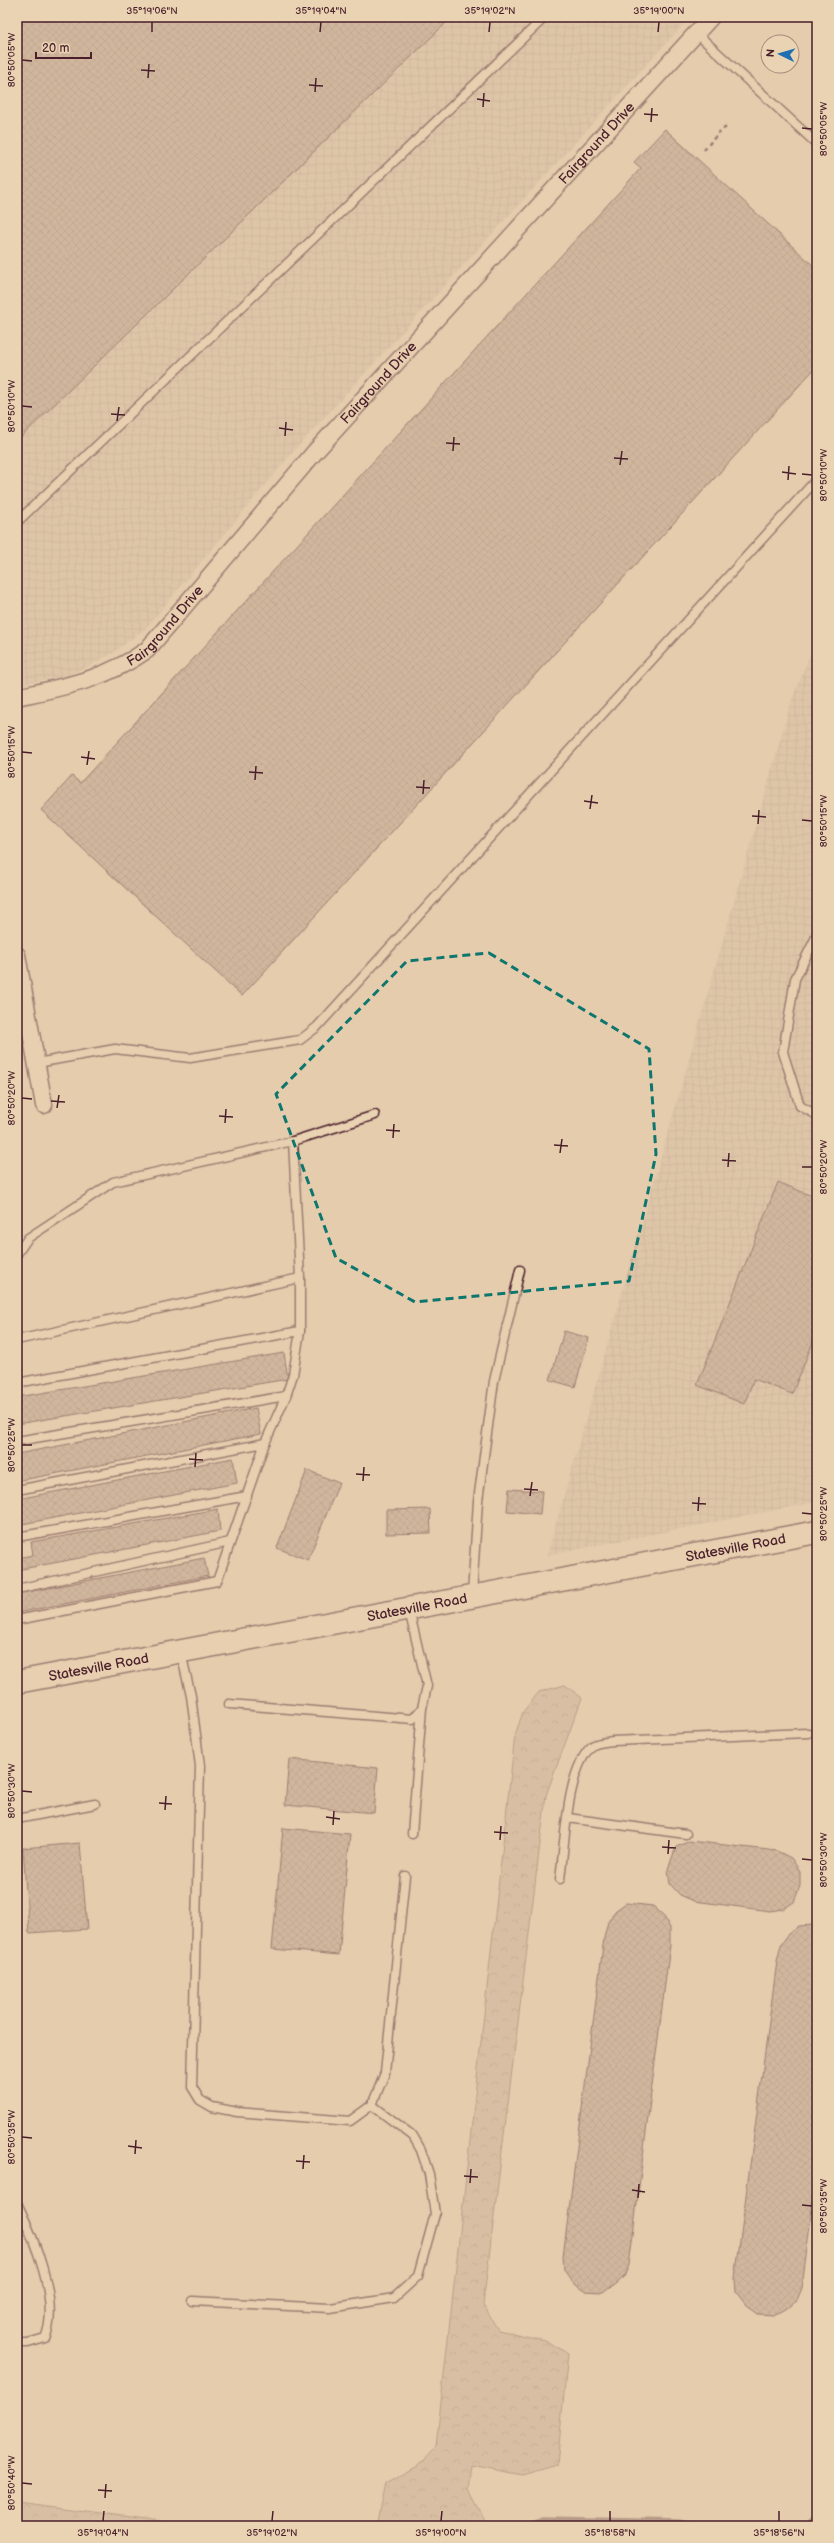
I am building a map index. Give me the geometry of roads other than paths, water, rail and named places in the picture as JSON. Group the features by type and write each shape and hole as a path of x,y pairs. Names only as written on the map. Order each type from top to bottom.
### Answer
{"main road":[{"name":"Statesville Road","path":"17,1682 180,1650 471,1598 817,1532"}],"street":[{"name":"Fairground Drive","path":"17,697 90,680 122,667 146,650 314,453 711,17"},
{"path":"17,954 44,1105"}],"lane":[{"path":"17,522 545,17"},
{"path":"696,33 817,144"},
{"path":"37,1063 115,1049 190,1058 300,1040 328,1015 817,479"},
{"path":"817,935 795,979 783,1052 800,1106 817,1115"},
{"path":"17,1254 28,1238 113,1182 293,1141 375,1115"},
{"path":"17,1620 218,1581 230,1542 265,1444 286,1396 293,1375 300,1331 300,1278 293,1141"},
{"path":"471,1598 478,1501 494,1381 520,1270"},
{"path":"17,1340 300,1278"},
{"path":"17,1383 300,1331"},
{"path":"17,1441 286,1396"},
{"path":"17,1490 265,1444"},
{"path":"17,1537 247,1496"},
{"path":"17,1589 230,1542"},
{"path":"409,1609 427,1686 422,1708 412,1834"},
{"path":"180,1650 191,1696 200,1766 192,2087 200,2100 212,2107 237,2112 350,2121 372,2105 385,2074 405,1876"},
{"path":"229,1704 412,1719 422,1708"},
{"path":"560,1879 573,1782 580,1761 593,1745 613,1741 808,1733"},
{"path":"17,1819 94,1804"},
{"path":"568,1818 686,1834"},
{"path":"192,2301 330,2308 394,2298 418,2276 435,2214 429,2174 421,2150 413,2136 372,2105"},
{"path":"17,2202 36,2241 50,2305 51,2325 45,2338 28,2343 17,2343"}],"waterway":[{"path":"804,2526 817,2515"},
{"path":"521,2526 543,2519 678,2522 702,2526"}]}
